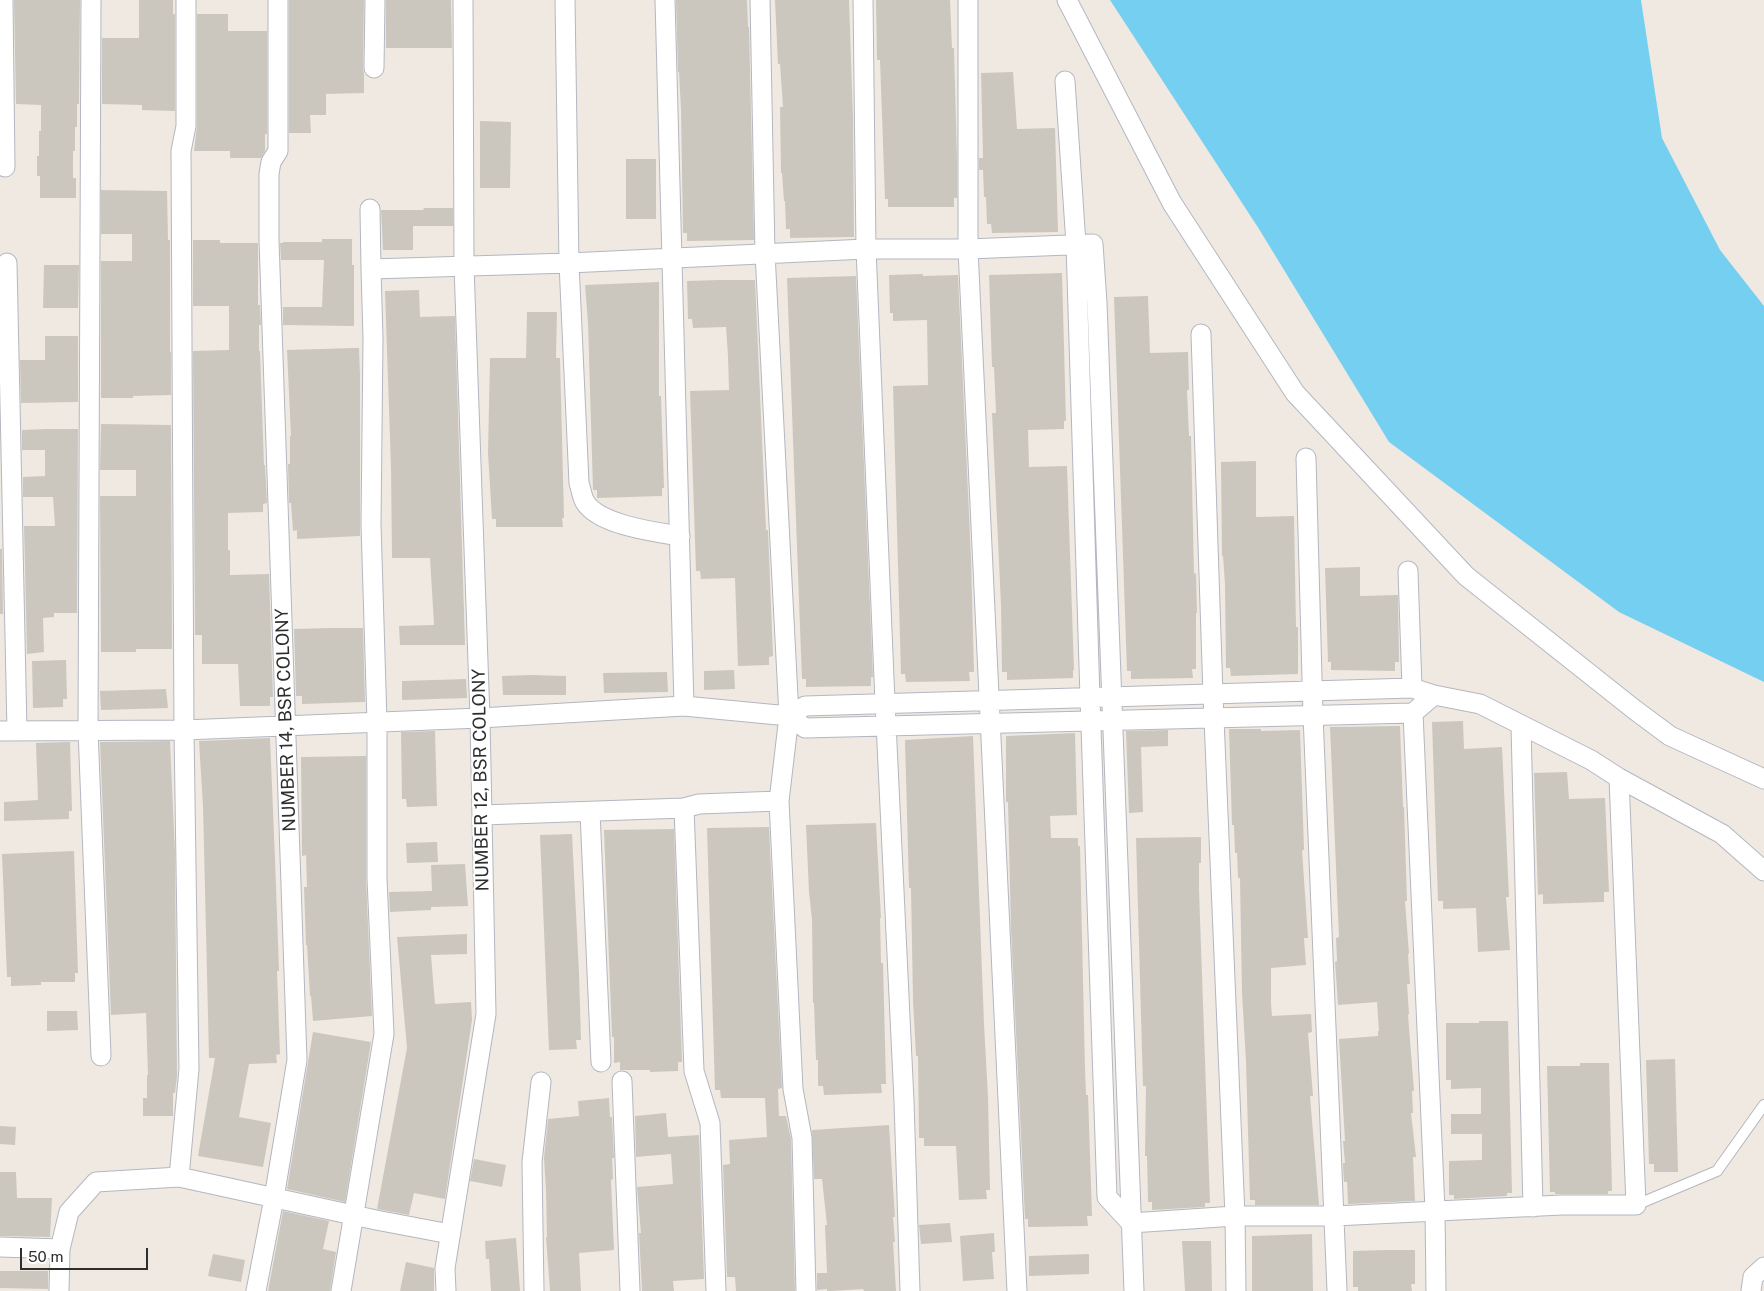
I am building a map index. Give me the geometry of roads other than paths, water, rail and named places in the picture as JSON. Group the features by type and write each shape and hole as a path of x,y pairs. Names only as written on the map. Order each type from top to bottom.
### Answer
{"street":[{"path":"3,0 5,167"},
{"path":"92,0 88,730 100,1056"},
{"path":"173,1177 189,1069 184,730 181,151 186,126 186,0"},
{"name":"NUMBER 14, BSR COLONY","path":"256,1291 297,1060 269,240 269,174 271,162 278,151 278,0"},
{"path":"374,68 375,0"},
{"name":"NUMBER 12, BSR COLONY","path":"446,1291 445,1268 486,1014 480,718 464,266 463,0"},
{"path":"565,0 569,263 579,483 586,502 597,514 637,529 680,536"},
{"path":"665,0 684,706"},
{"path":"760,0 765,253 788,716 779,801 793,1089 802,1138 806,1291"},
{"path":"863,0 866,249 904,1101 910,1291"},
{"path":"968,0 968,249 1017,1291"},
{"path":"1067,0 1172,203 1295,393 1466,576 1670,736 1764,779"},
{"path":"1065,81 1076,244 1107,1196 1131,1223"},
{"path":"341,1291 384,1034 377,879 377,722 372,524 370,209"},
{"path":"371,269 569,263 866,249 968,249 1094,244 1134,1291"},
{"path":"7,263 8,731 184,730 480,718 684,706 788,716 805,728 1413,713 1434,695"},
{"path":"1200,334 1235,1216 1236,1291"},
{"path":"1306,458 1313,691 1337,1291"},
{"path":"1408,571 1412,688"},
{"path":"788,716 805,706 885,702 1111,698 1412,688 1434,695 1480,704 1591,760 1619,778 1722,834 1764,871"},
{"path":"1413,713 1436,1291"},
{"path":"1521,726 1533,1207"},
{"path":"1131,1223 1235,1216 1334,1216 1434,1210 1636,1205 1619,778"},
{"path":"482,816 684,808 698,804 779,801"},
{"path":"684,808 694,1072 710,1123 716,1291"},
{"path":"590,812 601,1062"},
{"path":"622,1081 630,1291"},
{"path":"534,1291 532,1162 541,1082"},
{"path":"59,1291 60,1249 69,1212 96,1182 173,1177 450,1234"},
{"path":"0,1247 60,1249"},
{"path":"1751,1291 1753,1277 1764,1267"}],"lane":[{"path":"1636,1205 1717,1171 1764,1105"}],"water":[{"path":"1110,0 1641,0 1662,138 1720,250 1764,306 1764,682 1619,612 1389,442 1259,229"}]}
